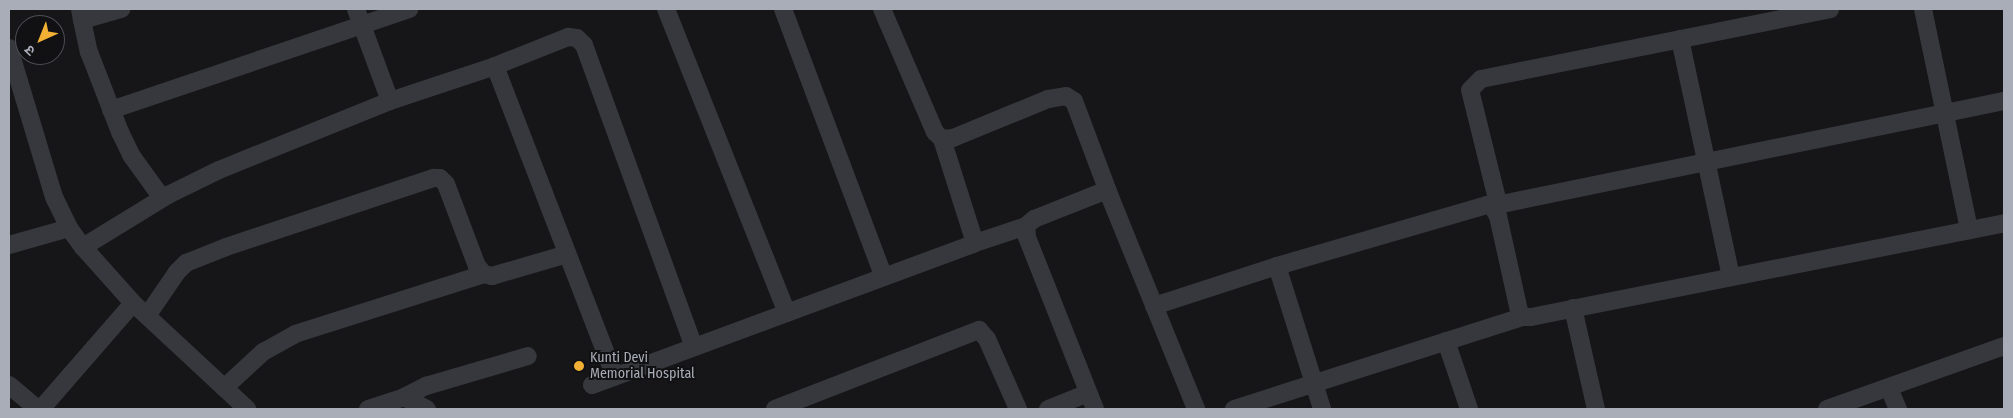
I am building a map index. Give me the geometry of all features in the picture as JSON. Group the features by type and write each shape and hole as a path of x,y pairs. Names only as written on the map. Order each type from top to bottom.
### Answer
{"street":[{"path":"121,9 81,15 89,52 111,110 132,155 162,198"},
{"path":"111,110 359,17 410,9"},
{"path":"666,9 787,313"},
{"path":"783,9 884,277"},
{"path":"882,9 935,132 942,139 975,243"},
{"path":"1523,317 1519,311 1470,90 1475,83 1481,79 1830,9"},
{"path":"1923,9 1969,230"},
{"path":"359,17 390,101"},
{"path":"83,247 162,198 219,170 390,101 495,66 568,38 577,38 584,45 694,347"},
{"path":"1680,39 1731,277"},
{"path":"9,48 54,197 69,228 83,247 133,303 246,409"},
{"path":"495,66 615,377"},
{"path":"942,139 952,138 1048,99 1066,96 1074,101 1107,190 1196,409"},
{"path":"1154,306 1277,266 1487,205 2004,101"},
{"path":"147,316 176,272 186,263 226,247 434,178 440,178 446,184 477,266 484,274"},
{"path":"592,385 975,243 1026,226 1034,219 1107,190"},
{"path":"1234,409 1523,317 1531,317 2004,223"},
{"path":"1026,226 1027,237 1092,401 1048,409"},
{"path":"9,245 69,228"},
{"path":"224,388 263,352 295,334 484,274 492,276 567,254"},
{"path":"1277,266 1322,409"},
{"path":"9,385 39,409 133,303"},
{"path":"1572,308 1596,409"},
{"path":"775,409 980,330 987,339 1018,409"},
{"path":"1446,341 1469,409"},
{"path":"1828,409 2004,346"},
{"path":"368,409 404,397 426,386 528,356"},
{"path":"1889,388 1898,409"},
{"path":"404,397 427,409"}],"place":[{"name":"Kunti Devi Memorial Hospital","path":"579,366"}]}
